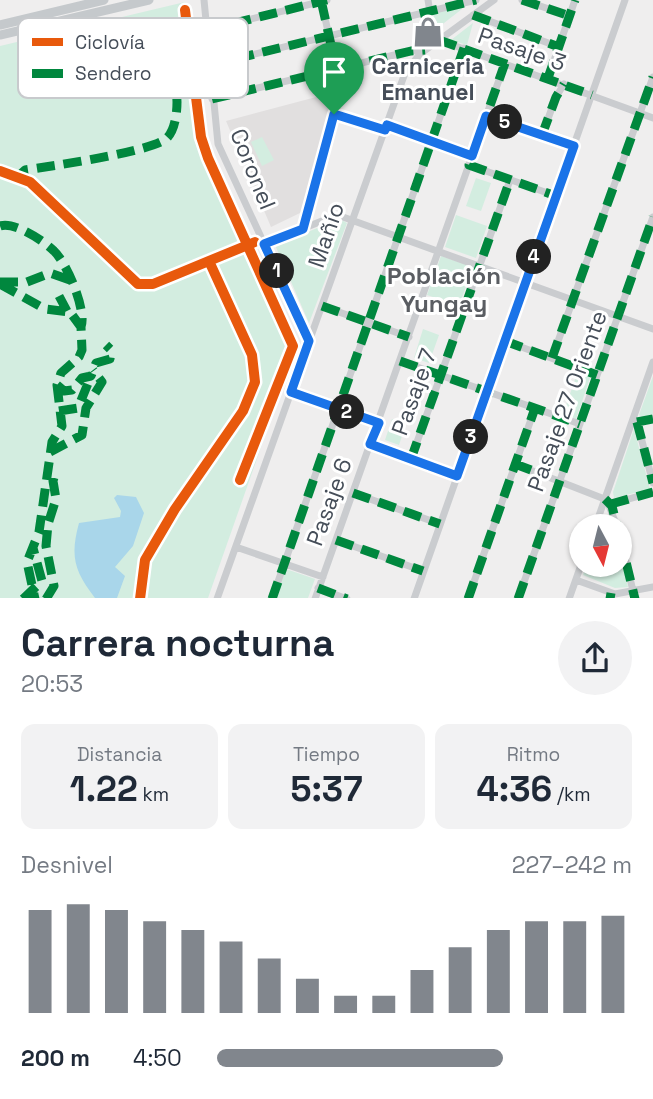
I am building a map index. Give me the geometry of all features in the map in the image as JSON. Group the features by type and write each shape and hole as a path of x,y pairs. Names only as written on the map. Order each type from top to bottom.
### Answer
{"main road":[{"path":"29,18 104,0"},
{"path":"72,18 149,0"},
{"path":"0,25 18,21"},
{"path":"0,35 18,31"}],"street":[{"name":"Coronel","path":"204,0 206,18"},
{"path":"428,0 430,12"},
{"path":"248,56 476,0"},
{"name":"Mañío","path":"218,598 405,73 425,50 494,0"},
{"path":"522,0 569,16"},
{"path":"548,78 575,0"},
{"path":"414,598 625,0"},
{"path":"248,20 323,1 341,90 303,229"},
{"path":"472,15 559,47"},
{"name":"Pasaje 3","path":"439,40 653,118"},
{"path":"271,598 464,48"},
{"path":"248,90 425,50"},
{"name":"Pasaje 6","path":"315,598 505,63"},
{"path":"552,358 653,77"},
{"path":"542,135 556,97 564,84"},
{"path":"212,99 216,98"},
{"name":"Coronel","path":"212,99 218,144 309,341"},
{"path":"334,114 386,127 472,156"},
{"path":"486,116 574,146"},
{"path":"469,165 556,197"},
{"name":"Pasaje 7","path":"411,459 510,180"},
{"path":"264,244 336,216 653,329"},
{"name":"Pasaje 27 Oriente","path":"518,598 653,217"},
{"path":"322,306 409,337"},
{"path":"505,341 597,374"},
{"path":"400,361 580,424"},
{"path":"601,514 608,501 653,362"},
{"path":"291,392 379,423"},
{"path":"468,598 535,408"},
{"path":"635,421 653,419"},
{"path":"635,421 653,484"},
{"path":"370,444 457,476"},
{"path":"515,464 608,501 653,492"},
{"path":"353,493 440,524"},
{"path":"608,501 612,514"},
{"path":"336,540 423,571"},
{"path":"236,547 323,577"},
{"path":"569,598 576,580 611,596 634,595 653,587"},
{"path":"318,589 347,598"}],"shaded area":[{"path":"335,92 302,212 271,227 226,121"}],"green space":[{"path":"185,2 192,8 193,18 118,18"},
{"path":"471,2 435,30 433,12"},
{"path":"473,23 467,45 451,40"},
{"path":"18,42 18,98 201,98 205,137 255,253 260,256 298,342 208,598 0,598 0,46"},
{"path":"262,137 274,160 262,166 251,142"},
{"path":"476,178 491,183 481,211 466,206"},
{"path":"456,215 487,226 476,258 445,247"},
{"path":"340,219 347,223 309,323 275,245"},
{"path":"441,256 473,267 459,306 427,295"},
{"path":"423,329 439,335 429,363 414,358"},
{"path":"578,371 591,375 576,419 563,414"},
{"path":"653,376 653,414 642,417 639,415"},
{"path":"392,419 406,424 399,445 385,440"},
{"path":"634,429 650,489 614,498 613,492"},
{"path":"286,569 315,579 308,598 276,598"},
{"path":"590,578 626,578 628,587 615,588"}],"water":[{"path":"117,495 136,497 144,513 133,546 115,567 125,576 117,598 95,598 78,571 76,535 79,523 120,517 121,511 114,498"}],"marked path":[{"path":"303,229 341,90 321,0"},
{"path":"248,20 327,0"},
{"path":"248,56 476,0"},
{"path":"522,0 570,16"},
{"path":"548,78 575,0"},
{"path":"473,15 559,47"},
{"path":"439,40 592,95"},
{"path":"272,598 464,48"},
{"path":"248,90 411,51 425,50"},
{"path":"505,63 469,165 556,196"},
{"path":"552,358 653,77"},
{"path":"542,135 556,97 564,84"},
{"path":"14,180 25,170 122,153 158,143 172,131 177,98"},
{"path":"212,99 216,98"},
{"path":"334,114 385,130"},
{"path":"486,116 574,146"},
{"path":"386,125 472,156"},
{"path":"411,459 510,180"},
{"path":"518,598 653,217"},
{"path":"0,226 13,226 36,237 59,257 79,299 81,327"},
{"path":"0,282 27,282 50,273 70,280"},
{"path":"0,284 45,309 70,312 81,327 82,350 79,357 61,373 57,385 62,426 52,442 39,532 27,562 35,598"},
{"path":"59,296 67,311"},
{"path":"322,306 409,337"},
{"path":"505,341 597,375"},
{"path":"57,385 64,391 72,390 82,378 91,376 96,363 110,359 111,350 106,345"},
{"path":"400,361 580,424"},
{"path":"50,452 82,435 86,408 102,382 93,370"},
{"path":"59,411 78,408 91,376"},
{"path":"468,598 535,408"},
{"path":"637,422 653,419"},
{"path":"637,422 653,483"},
{"path":"370,445 457,476"},
{"path":"515,464 531,470"},
{"path":"47,598 54,586 46,546 48,524 56,499 53,481 56,470"},
{"path":"611,504 653,492"},
{"path":"353,493 440,524"},
{"path":"605,499 612,506 614,514"},
{"path":"336,540 423,571"},
{"path":"24,598 42,581 33,548"},
{"path":"630,578 635,598"},
{"path":"318,588 344,598"},
{"path":"610,598 611,593"}],"cycle path":[{"path":"185,10 186,18"},
{"path":"196,98 201,137 208,158 293,346 240,480"},
{"path":"0,171 30,182 138,284 153,284 255,242"},
{"path":"140,598 145,560 175,509 243,411 255,382 252,355 209,261"}],"place":[{"name":"Carniceria Emanuel","path":"428,32"}],"district":[{"name":"Población Yungay","path":"444,290"}],"route":[{"path":"334,114 385,130 387,125 472,156 486,116 574,146 457,476 370,444 379,423 291,392 309,341 264,244 303,229 334,114"}]}
